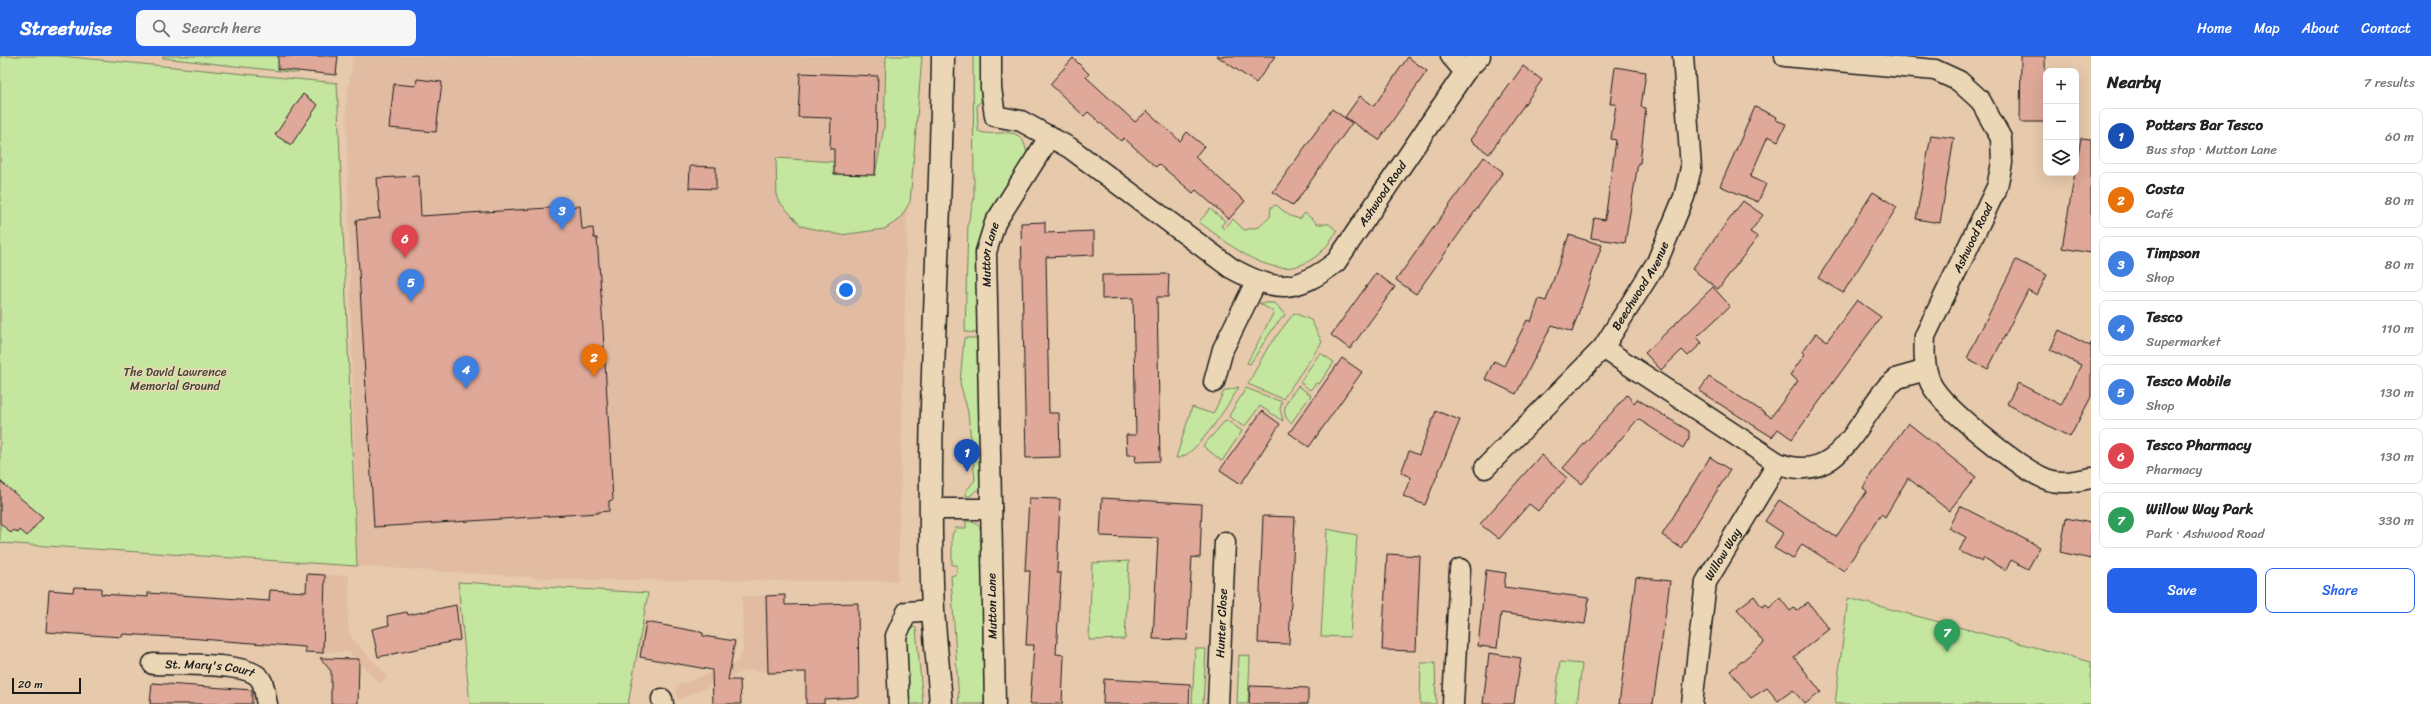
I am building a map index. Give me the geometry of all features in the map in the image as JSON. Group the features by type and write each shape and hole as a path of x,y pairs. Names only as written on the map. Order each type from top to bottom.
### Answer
{"main road":[{"path":"941,704 933,610 932,509 934,332 943,56"}],"street":[{"path":"991,56 991,88 995,116 1021,121 1050,136"},
{"path":"1451,56 1465,72"},
{"name":"Ashwood Road","path":"1050,136 1070,148 1230,268 1256,282 1274,287 1291,286 1309,280 1336,262 1465,72 1480,56"},
{"name":"Beechwood Avenue","path":"1485,468 1603,348 1657,262 1684,196 1691,168 1683,56"},
{"name":"Ashwood Road","path":"1785,56 1890,60 1935,70 1959,81 1980,100 2001,138 2002,163 1997,187 1925,336 1924,359 1926,370 1936,393 1952,411 2029,470 2047,480 2062,482 2091,478"},
{"name":"Mutton Lane","path":"995,704 986,252 995,223 1050,136"},
{"path":"1214,382 1223,349 1256,282"},
{"path":"1603,348 1778,464 1790,468 1823,466 1830,461 1844,447 1888,386 1898,378 1926,370"},
{"name":"Willow Way","path":"1692,704 1706,582 1778,464"},
{"path":"932,509 991,509"},
{"name":"Hunter Close","path":"1218,704 1225,542"},
{"path":"1453,704 1460,569"},
{"path":"899,704 896,636 900,623 907,612 933,610"},
{"name":"St. Mary's Court","path":"153,664 231,667 251,670 261,679 267,704"}],"shaded area":[{"path":"353,56 911,56 898,581 577,580 357,566 346,104"},
{"path":"307,573 349,576 348,628 352,638 387,676 380,684 349,652 305,652"},
{"path":"785,595 787,672 747,670 677,700 676,686 738,662 743,649 742,596"}],"green space":[{"name":"The David Lawrence Memorial Ground","path":"0,56 60,56 337,83 357,566 0,543"},
{"path":"163,56 300,56 298,73 163,58"},
{"path":"886,56 922,56 910,202 899,220 884,229 841,235 801,226 777,199 776,158 834,162 834,174 875,175 884,128"},
{"path":"973,56 982,56 981,102 977,105 978,131 985,133 1015,134 1021,138 1025,145 1027,157 995,204 980,235 977,257 977,283 980,333 965,332 968,224 974,198"},
{"path":"1276,205 1290,216 1300,219 1305,213 1318,224 1329,224 1337,231 1322,251 1306,263 1290,267 1274,266 1258,261 1242,253 1199,222 1210,209 1225,221 1221,226 1224,229 1233,219 1244,230 1259,227 1270,217 1271,207"},
{"path":"1259,303 1275,303 1285,315 1274,327 1250,364 1247,363 1274,312"},
{"path":"1294,313 1311,320 1322,342 1283,399 1248,384 1268,347"},
{"path":"964,338 976,338 980,342 981,482 980,487 970,496 966,496 966,491 975,480 968,412 960,383"},
{"path":"1320,353 1334,362 1319,384 1316,383 1310,390 1300,382"},
{"path":"1298,386 1311,395 1291,423 1285,414 1285,409 1288,400"},
{"path":"1239,387 1211,429 1192,450 1184,456 1176,458 1192,407 1213,414 1224,391"},
{"path":"1246,388 1282,402 1280,409 1283,421 1260,406 1244,427 1229,416"},
{"path":"1226,420 1242,431 1222,461 1203,446"},
{"path":"966,521 972,522 980,527 982,533 985,704 959,704 951,576 957,574 957,565 952,565 952,535 956,528 966,528"},
{"path":"1327,529 1357,535 1350,637 1321,636"},
{"path":"1129,561 1125,639 1089,640 1092,563"},
{"path":"458,582 648,593 628,704 470,704"},
{"path":"1848,598 2091,662 2091,704 1835,704"},
{"path":"913,627 916,628 923,704 909,704 905,634"},
{"path":"1195,649 1206,649 1203,704 1192,704"},
{"path":"1239,655 1250,656 1248,704 1237,704"},
{"path":"1560,662 1582,664 1577,704 1555,704"},
{"path":"1421,663 1435,663 1436,704 1420,704"}],"building":[{"path":"278,56 338,56 336,75 278,69"},
{"path":"1217,56 1275,56 1256,83"},
{"path":"2021,56 2045,56 2045,68 2043,68 2043,122 2020,122"},
{"path":"1408,57 1427,71 1379,140 1345,117 1360,96 1374,106"},
{"path":"1073,58 1089,74 1086,77 1135,122 1147,111 1180,141 1187,132 1204,146 1195,157 1245,201 1229,219 1196,190 1193,193 1159,164 1156,167 1124,138 1121,141 1088,112 1084,116 1050,84"},
{"path":"1523,66 1542,80 1489,154 1470,140"},
{"path":"1615,67 1646,72 1641,107 1646,108 1640,163 1638,163 1625,243 1591,238 1594,218 1605,220 1616,140 1611,139 1616,104 1610,104"},
{"path":"800,73 878,76 875,175 834,174 834,149 830,149 831,118 798,117"},
{"path":"417,79 442,82 436,132 389,128 394,84 416,86"},
{"path":"303,94 318,105 291,145 275,135"},
{"path":"1755,107 1777,117 1776,120 1786,124 1778,141 1768,136 1750,177 1766,184 1758,202 1720,186"},
{"path":"1332,109 1352,123 1293,206 1273,192"},
{"path":"1931,135 1954,138 1940,223 1916,219"},
{"path":"2081,138 2091,139 2091,253 2062,248 2074,176 2079,176 2079,150"},
{"path":"1484,157 1503,172 1416,294 1396,280"},
{"path":"690,166 716,167 716,189 689,188"},
{"path":"419,176 421,216 580,206 582,229 593,228 594,238 597,238 600,278 613,500 609,501 609,511 598,513 374,527 356,220 380,218 377,178"},
{"path":"1873,192 1897,207 1843,293 1818,278"},
{"path":"1743,201 1763,215 1750,232 1758,237 1718,289 1692,269"},
{"path":"1045,222 1045,233 1094,231 1094,255 1046,257 1049,413 1059,413 1060,457 1026,458 1021,223"},
{"path":"1569,235 1602,245 1572,332 1552,325 1516,394 1485,379 1494,361 1504,366 1527,320 1531,322 1539,299 1546,301"},
{"path":"2016,260 2047,275 2037,295 2028,290 1988,369 1967,358"},
{"path":"1376,273 1395,287 1350,349 1331,335"},
{"path":"1169,274 1168,297 1157,297 1160,461 1135,462 1136,455 1127,455 1126,435 1136,435 1133,298 1102,299 1102,275"},
{"path":"1713,287 1730,306 1697,337 1702,343 1688,356 1682,350 1661,370 1645,353"},
{"path":"1857,300 1881,317 1792,439 1778,429 1772,437 1699,391 1709,377 1771,417 1798,381 1790,375 1805,354 1802,352 1816,333 1827,341"},
{"path":"2059,330 2090,346 2091,343 2091,397 2070,437 2007,404 2018,383 2061,405 2081,365 2050,350"},
{"path":"1342,358 1362,372 1309,447 1289,433"},
{"path":"1627,395 1634,403 1637,399 1689,431 1689,438 1683,448 1638,419 1582,484 1563,468"},
{"path":"1262,411 1280,424 1241,484 1220,470"},
{"path":"1436,411 1460,420 1425,505 1403,496 1411,477 1401,473 1409,451 1419,455"},
{"path":"1908,423 1976,477 1949,511 1908,478 1885,517 1881,514 1844,571 1802,544 1793,559 1774,548 1783,533 1765,521 1779,500 1836,537 1867,491 1863,488 1872,473"},
{"path":"1541,455 1567,478 1538,511 1529,504 1499,539 1480,524"},
{"path":"1710,457 1730,470 1681,548 1662,535"},
{"path":"0,481 43,517 27,536 20,530 18,533 14,530 11,533 0,523"},
{"path":"1029,498 1060,499 1057,573 1061,573 1056,654 1064,655 1062,704 1030,704 1034,645 1026,645 1030,571 1025,571"},
{"path":"1102,498 1202,504 1200,558 1192,557 1187,640 1153,639 1158,538 1100,536"},
{"path":"1960,506 2040,547 2028,569 2011,560 2006,570 1984,558 1982,562 1959,551 1966,537 1948,528"},
{"path":"1263,516 1295,517 1289,644 1258,643"},
{"path":"2066,518 2091,523 2091,559 2060,552"},
{"path":"1387,554 1420,556 1416,651 1382,650"},
{"path":"1486,570 1506,573 1504,587 1589,598 1585,624 1501,613 1497,648 1478,646"},
{"path":"307,574 325,575 323,653 305,652 305,647 187,638 123,634 122,637 46,632 49,590 73,592 74,587 101,588 101,594 148,597 148,593 269,601 270,590 306,592"},
{"path":"1636,577 1670,581 1653,704 1619,704"},
{"path":"785,595 785,605 858,603 859,697 824,699 824,704 806,704 806,672 768,673 766,596"},
{"path":"1754,596 1762,607 1766,604 1769,608 1780,598 1790,611 1794,608 1796,611 1808,602 1829,629 1794,657 1821,692 1805,704 1793,690 1778,701 1767,688 1751,698 1730,671 1764,643 1737,609"},
{"path":"456,605 460,640 378,657 372,629 389,625 387,616 407,612 408,615"},
{"path":"646,622 700,632 703,633 703,636 735,641 728,680 740,680 741,704 713,704 712,670 640,657"},
{"path":"1489,653 1521,658 1514,704 1483,704"},
{"path":"320,658 359,659 358,704 331,704 331,671"},
{"path":"1104,679 1190,684 1189,704 1103,704"},
{"path":"152,683 252,690 252,704 150,704"},
{"path":"1250,686 1308,688 1308,704 1249,704"}],"place":[{"name":"Timpson","path":"562,230"},
{"name":"Tesco Pharmacy","path":"405,258"},
{"name":"Tesco Mobile","path":"411,302"},
{"name":"Costa","path":"594,377"},
{"name":"Tesco","path":"466,389"},
{"name":"Potters Bar Tesco","path":"967,472"},
{"name":"Willow Way Park","path":"1947,652"}]}
